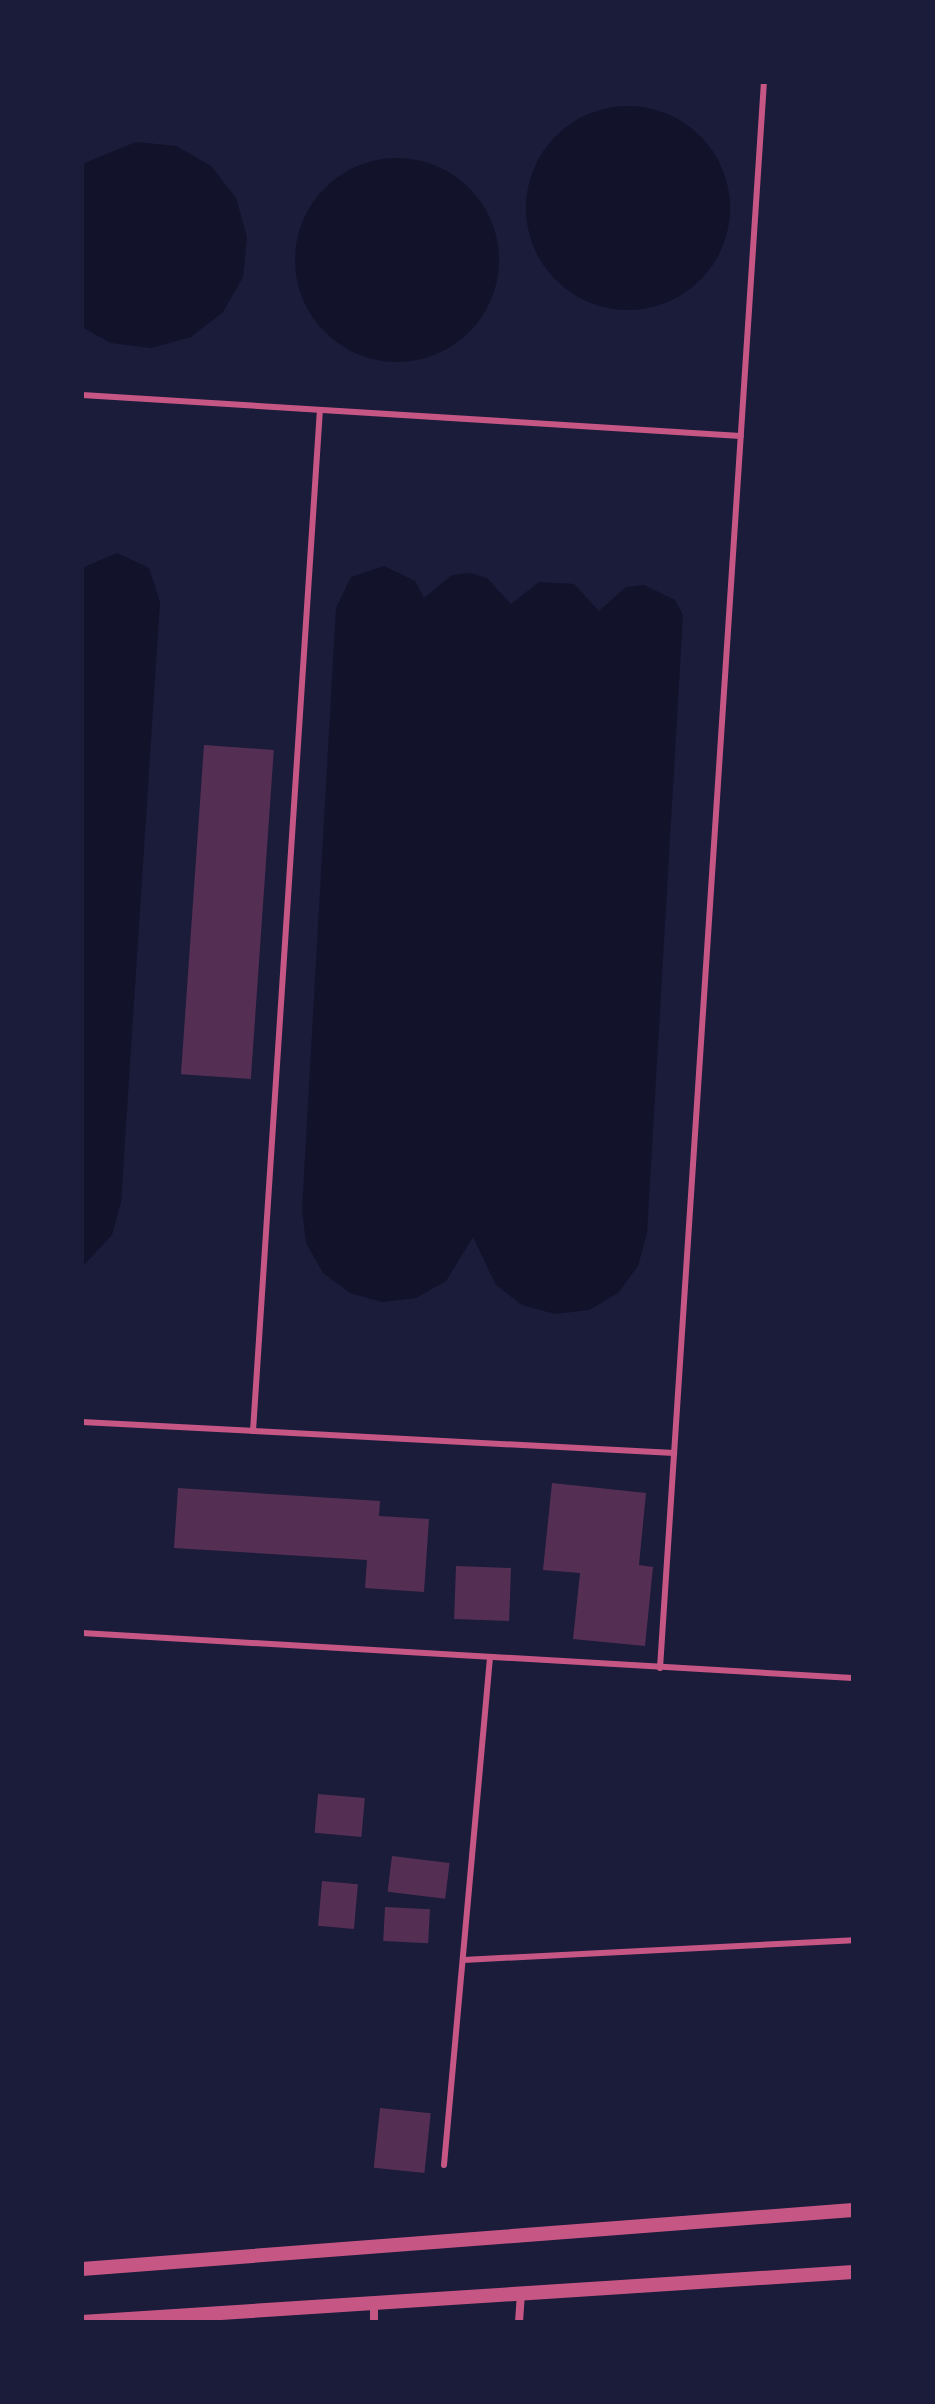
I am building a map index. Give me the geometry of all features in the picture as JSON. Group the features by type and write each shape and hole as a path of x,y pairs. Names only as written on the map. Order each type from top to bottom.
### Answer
{"street":[{"path":"82,2269 853,2210"},
{"path":"82,2322 853,2272"},
{"path":"519,2322 521,2294"},
{"path":"374,2303 374,2322"}],"lane":[{"path":"660,1668 764,82"},
{"path":"82,395 741,436"},
{"path":"253,1431 320,410"},
{"path":"82,1422 674,1453"},
{"path":"82,1633 853,1678"},
{"path":"444,2165 490,1658"},
{"path":"463,1960 853,1940"}],"shaded area":[{"path":"628,106 667,113 700,136 723,169 730,208 723,247 700,280 667,303 628,310 589,303 556,280 533,247 526,208 533,169 556,136 589,113"},
{"path":"136,142 176,146 211,166 236,198 247,237 243,277 223,312 191,337 151,348 111,343 82,327 82,164"},
{"path":"397,158 436,166 454,175 469,188 482,203 491,221 499,260 491,299 482,317 469,332 454,345 436,354 397,362 358,354 340,345 325,332 312,317 303,299 295,260 303,221 312,203 325,188 340,175 358,166"},
{"path":"117,553 149,568 160,602 121,1202 112,1235 82,1267 82,568"},
{"path":"384,566 415,581 424,598 452,575 470,573 487,578 511,604 539,582 574,584 599,611 626,587 644,585 675,600 683,615 647,1233 638,1266 618,1293 589,1310 555,1314 522,1305 496,1285 473,1237 446,1281 416,1298 382,1302 350,1293 323,1273 306,1243 302,1210 336,608 351,577"}],"building":[{"path":"204,745 274,750 251,1079 181,1074"},
{"path":"552,1483 646,1493 639,1565 653,1567 645,1646 573,1639 580,1573 543,1570"},
{"path":"178,1488 380,1501 379,1516 429,1519 424,1592 365,1588 367,1560 174,1548"},
{"path":"456,1566 511,1568 509,1621 454,1619"},
{"path":"318,1794 365,1798 361,1837 315,1833"},
{"path":"392,1856 450,1863 445,1899 388,1892"},
{"path":"322,1881 358,1884 354,1929 318,1926"},
{"path":"385,1907 430,1909 428,1943 383,1941"},
{"path":"380,2108 431,2113 424,2173 374,2168"}]}
